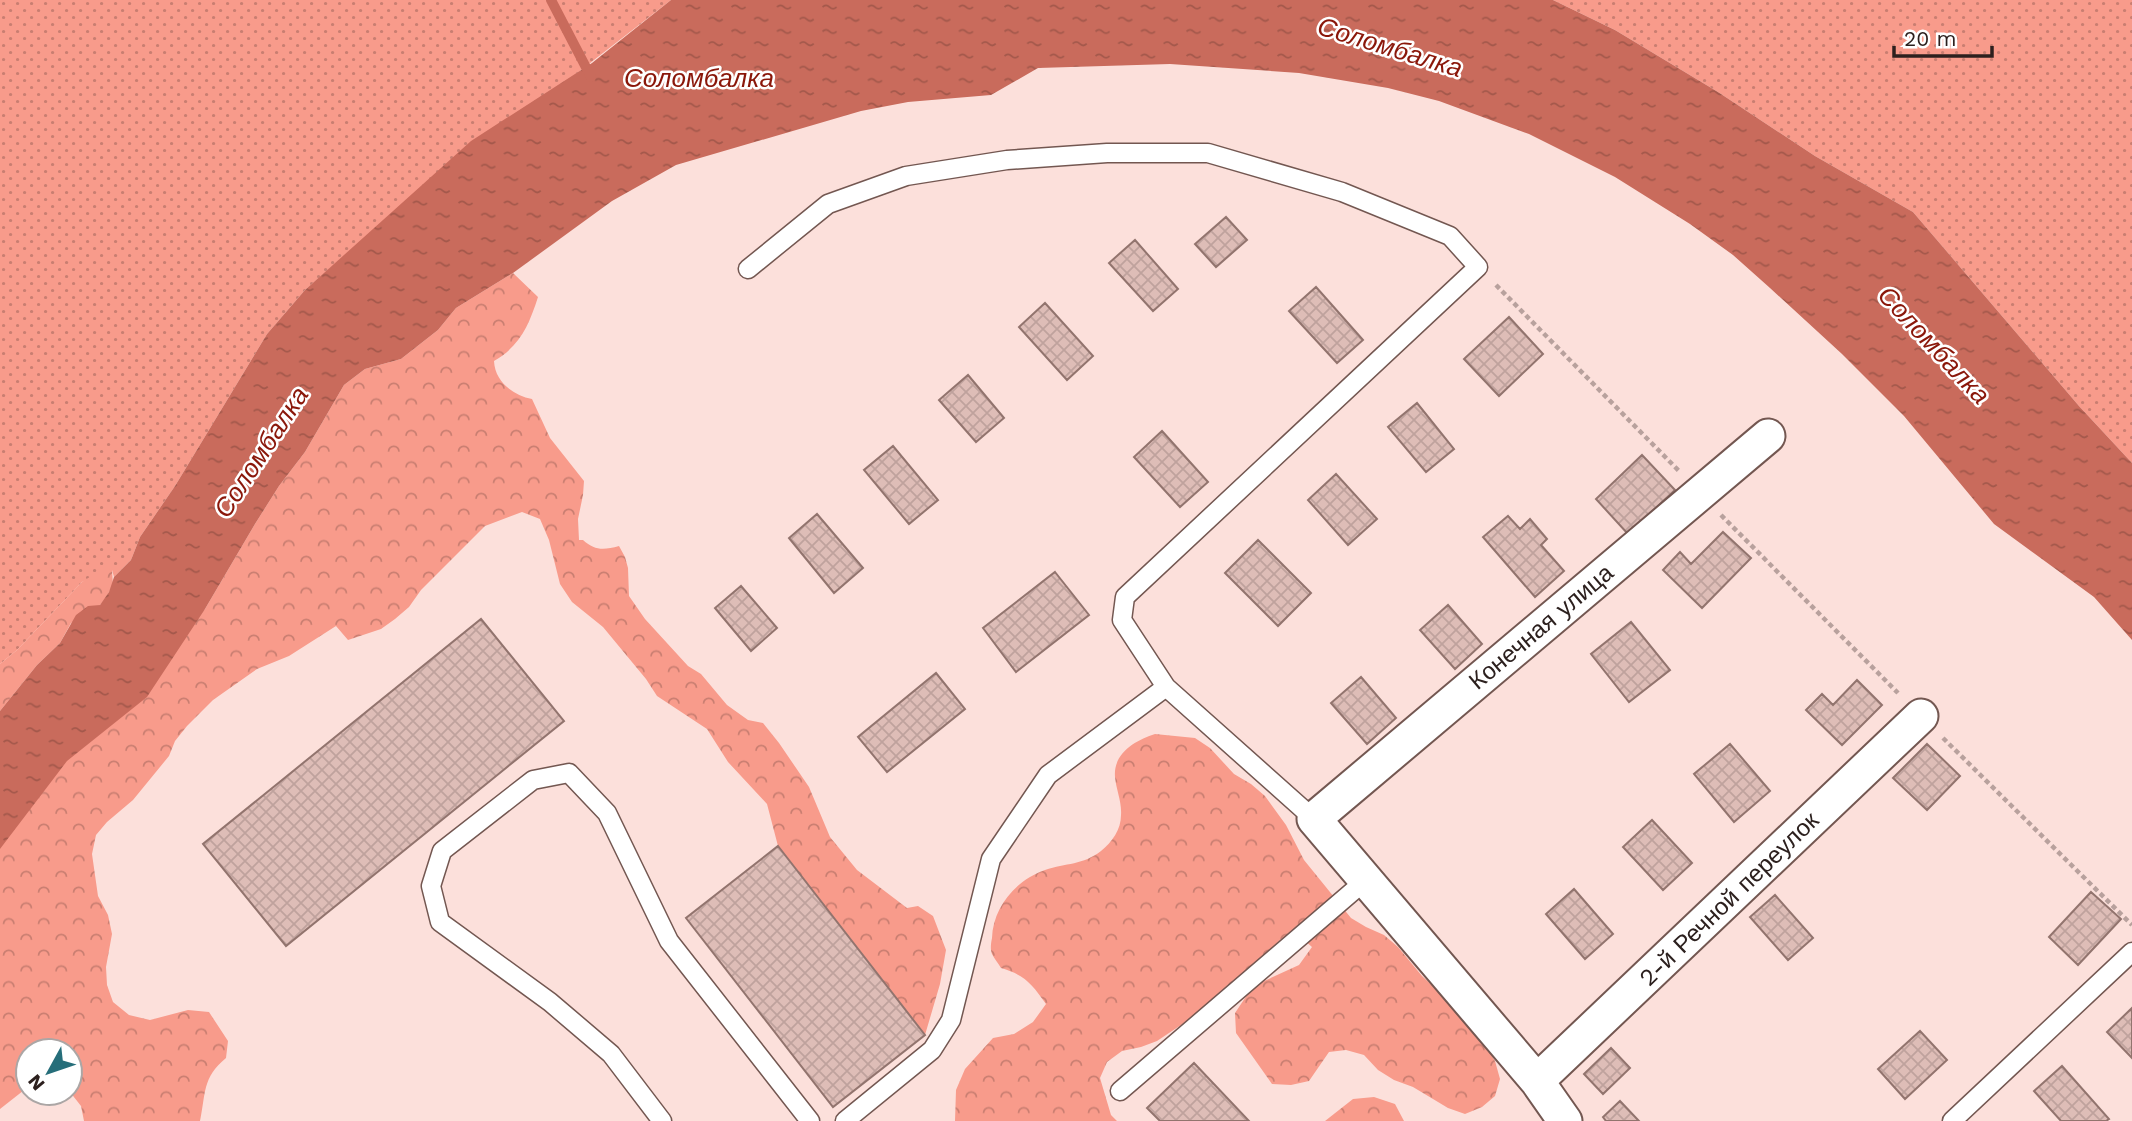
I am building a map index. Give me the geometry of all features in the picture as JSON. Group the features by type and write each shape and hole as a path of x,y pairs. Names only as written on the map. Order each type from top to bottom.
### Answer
{"street":[{"name":"Конечная улица","path":"1314,819 1768,436"},
{"name":"2-й Речной переулок","path":"1538,1081 1921,716"},
{"path":"1314,819 1538,1081 1565,1121"}],"lane":[{"path":"748,269 828,204 906,176 1007,160 1107,153 1208,153 1342,191 1450,236 1478,267 1125,597 1122,620 1166,687 1314,819"},
{"path":"845,1121 932,1049 951,1020 991,859 1048,775 1166,687"},
{"path":"662,1121 611,1054 550,1002 440,922 431,886 442,851 533,780 569,773 607,813 668,941 810,1121"},
{"path":"1120,1091 1366,880"},
{"path":"1952,1121 2132,952"}],"path":[{"path":"1921,716 2132,925"}],"green space":[{"path":"0,0 671,0 359,243 305,290 267,334 175,486 140,537 131,560 114,577 112,570 82,582 17,650 0,664"},
{"path":"1553,0 2132,0 2132,463 2079,406 1913,212 1815,156 1718,92 1615,30"},
{"path":"513,273 538,297 522,334 511,349 494,361 495,368 506,386 532,399 550,438 584,481 578,519 579,540 600,549 619,546 628,568 629,596 645,619 688,666 701,674 727,705 748,720 763,723 809,787 830,837 857,870 907,908 918,906 933,916 946,950 940,984 925,1035 778,846 767,804 728,762 707,729 657,696 603,627 572,602 560,584 549,540 540,519 522,512 485,526 421,590 409,607 381,629 348,640 336,626 289,656 257,669 213,700 175,741 169,756 133,800 96,835 92,854 98,896 108,915 112,934 106,967 107,985 113,1002 129,1015 150,1020 188,1010 209,1012 228,1041 226,1058 213,1072 206,1086 200,1121 84,1121 81,1107 84,1107 84,1037 14,1037 14,1098 0,1109 0,807 205,609 255,524 305,452 344,385 365,369 401,359 438,330 456,308"},
{"path":"105,567 112,570 113,585 105,599 71,623 60,643 37,665 0,711 0,664 17,650 82,582"},
{"path":"1155,734 1195,738 1210,748 1234,774 1265,796 1286,825 1304,860 1351,918 1384,935 1398,947 1422,976 1450,1002 1486,1046 1495,1061 1500,1079 1495,1096 1482,1107 1465,1114 1394,1080 1378,1070 1364,1055 1346,1050 1329,1052 1309,1081 1291,1085 1272,1084 1236,1033 1235,1013 1247,995 1262,982 1299,965 1312,947 1297,934 1281,939 1205,1014 1187,1021 1157,1041 1122,1051 1107,1062 1100,1078 1111,1115 1117,1121 955,1121 956,1090 965,1069 993,1038 1014,1034 1033,1022 1046,1004 1027,981 1001,968 992,954 993,927 1002,905 1025,880 1045,870 1088,859 1109,844 1118,831 1121,820 1115,777 1118,761 1133,744"},
{"path":"1374,1097 1395,1104 1404,1121 1325,1121 1353,1099"}],"water":[{"name":"Соломбалка","path":"671,0 1553,0 1615,30 1718,92 1815,156 1913,212 2079,406 2132,463 2132,640 2094,597 1994,524 1904,416 1770,288 1733,255 1690,224 1615,177 1529,134 1439,101 1388,88 1299,73 1170,64 1038,68 991,95 908,102 861,111 676,165 612,201 513,273 456,308 438,330 401,359 365,369 344,385 305,452 279,486 205,609 147,697 67,761 0,849 0,711 37,665 60,643 76,615 88,606 100,605 109,592 114,577 131,560 140,537 175,486 267,334 305,290 471,141 592,63"}],"building":[{"path":"1226,217 1247,240 1216,267 1195,244"},
{"path":"1135,240 1178,289 1153,311 1109,263"},
{"path":"1316,287 1363,340 1337,363 1289,311"},
{"path":"1045,303 1093,356 1067,380 1019,327"},
{"path":"1509,317 1543,354 1499,396 1464,359"},
{"path":"968,375 1004,418 976,442 939,400"},
{"path":"1417,403 1454,449 1426,472 1388,427"},
{"path":"1162,431 1208,482 1180,507 1134,457"},
{"path":"893,446 938,500 909,524 864,470"},
{"path":"1642,455 1675,490 1628,534 1596,499"},
{"path":"1336,474 1377,519 1348,545 1308,500"},
{"path":"817,514 863,568 834,593 789,538"},
{"path":"1508,516 1520,529 1530,519 1547,539 1541,545 1564,571 1535,597 1483,537"},
{"path":"1723,532 1751,558 1702,608 1663,570 1680,552 1691,564"},
{"path":"1258,540 1311,593 1278,626 1225,573"},
{"path":"1055,572 1089,615 1016,672 983,628"},
{"path":"741,586 777,628 751,651 715,608"},
{"path":"1448,605 1482,644 1455,669 1420,630"},
{"path":"481,619 564,721 286,946 203,844"},
{"path":"1631,622 1670,670 1629,702 1591,654"},
{"path":"936,673 965,709 887,772 858,737"},
{"path":"1361,677 1396,718 1367,744 1331,703"},
{"path":"1857,680 1882,705 1842,745 1806,710 1822,694 1833,705"},
{"path":"1730,744 1770,791 1734,822 1694,774"},
{"path":"1927,744 1960,776 1927,810 1893,778"},
{"path":"1652,820 1692,863 1663,890 1623,847"},
{"path":"778,846 925,1035 833,1107 686,918"},
{"path":"1574,889 1613,934 1585,959 1546,914"},
{"path":"2091,892 2121,919 2078,965 2049,937"},
{"path":"1775,895 1813,938 1788,960 1750,917"},
{"path":"2132,1008 2132,1058 2107,1032"},
{"path":"1920,1031 1947,1060 1905,1099 1878,1069"},
{"path":"1611,1048 1630,1068 1603,1094 1584,1074"},
{"path":"1194,1063 1249,1121 1160,1121 1147,1108"},
{"path":"2062,1066 2109,1119 2061,1121 2034,1091"},
{"path":"1620,1101 1639,1121 1606,1121 1603,1117"}],"waterway":[{"path":"551,0 591,77"}]}
